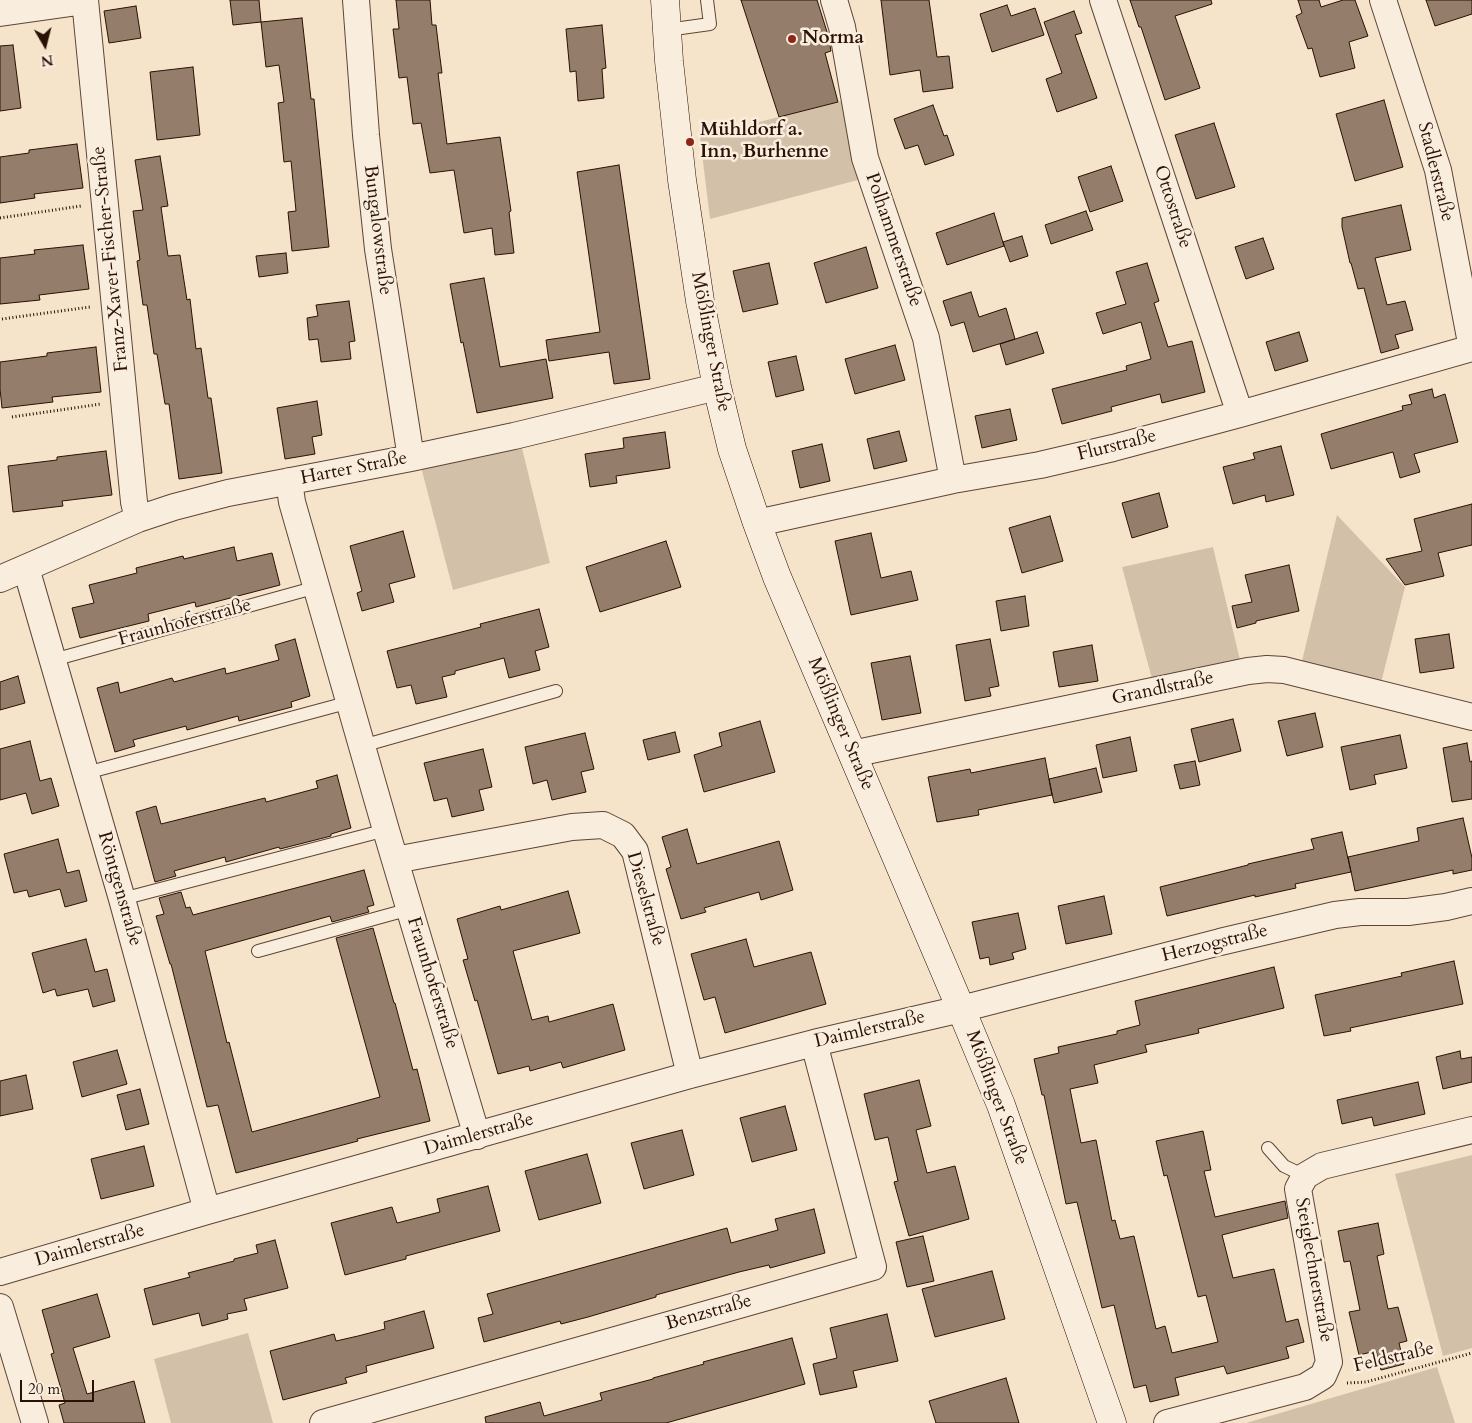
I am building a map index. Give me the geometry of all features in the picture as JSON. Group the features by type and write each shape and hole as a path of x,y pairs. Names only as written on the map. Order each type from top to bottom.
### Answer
{"street":[{"name":"Bungalowstraße","path":"356,0 366,135 378,249 411,458"},
{"name":"Mößlinger Straße","path":"666,0 669,61 684,190 700,301 716,387 732,449 776,577 1001,1104 1112,1423"},
{"name":"Polhammerstraße","path":"834,0 842,27 865,158 926,338 953,480"},
{"name":"Ottostraße","path":"1103,0 1240,414"},
{"name":"Stadlerstraße","path":"1383,0 1438,170 1472,348"},
{"path":"0,13 85,1"},
{"name":"Franz-Xaver-Fischer-Straße","path":"85,1 134,502 138,519"},
{"name":"Flurstraße","path":"757,524 953,480 1040,465 1113,448 1472,348"},
{"name":"Harter Straße","path":"0,579 138,519 174,507 228,493 411,458 523,434 716,387"},
{"name":"Fraunhoferstraße","path":"289,481 292,502 386,830 478,1136"},
{"name":"Röntgenstraße","path":"26,568 122,899 207,1211"},
{"name":"Grandlstraße","path":"852,754 1248,671 1266,669 1284,670 1472,717"},
{"name":"Dieselstraße","path":"395,860 572,826 603,825 623,835 635,851 690,1075"},
{"name":"Herzogstraße","path":"961,1009 1229,940 1335,915 1360,912 1408,912 1446,907 1472,901"},
{"name":"Daimlerstraße","path":"0,1272 207,1211 690,1075 814,1043 961,1009"},
{"name":"Benzstraße","path":"323,1423 873,1267 814,1043"},
{"name":"Steiglechnerstraße","path":"1323,1376 1329,1362 1298,1189 1305,1176 1322,1166 1472,1130"},
{"path":"0,1307 35,1423"},
{"path":"1167,1423 1305,1386 1323,1376"}],"lane":[{"path":"667,30 710,24 707,0"},
{"name":"Fraunhoferstraße","path":"53,660 316,587"},
{"path":"362,746 556,691"},
{"path":"86,773 350,702"},
{"path":"122,899 386,830"},
{"path":"258,951 410,909"},
{"path":"1268,1148 1284,1166 1305,1176"}],"path":[{"path":"0,218 105,202"},
{"path":"2,319 115,303"},
{"path":"12,417 125,400"},
{"name":"Feldstraße","path":"1323,1376 1342,1383 1366,1382 1472,1353"}],"shaded area":[{"path":"842,101 858,180 710,219 700,137"},
{"path":"521,444 550,563 453,590 421,467"},
{"path":"1337,515 1405,587 1381,683 1302,661"},
{"path":"1213,547 1240,660 1152,679 1122,567"},
{"path":"1472,1155 1472,1348 1443,1356 1395,1174"},
{"path":"248,1333 273,1423 171,1423 154,1359"},
{"path":"1437,1367 1455,1423 1246,1423"}],"building":[{"path":"230,0 259,0 261,22 233,25"},
{"path":"396,0 430,0 432,25 436,25 442,73 438,73 447,144 500,137 511,211 509,212 514,253 495,255 492,228 464,233 454,170 430,173 421,123 413,124 407,77 399,78 393,29 399,29"},
{"name":"Norma","path":"741,0 817,0 828,35 831,51 825,53 838,102 779,117"},
{"path":"881,0 929,0 937,57 949,56 953,88 923,92 920,70 890,75"},
{"path":"1130,0 1211,0 1212,4 1175,16 1200,88 1165,100"},
{"path":"1298,0 1319,0 1321,7 1343,0 1355,0 1368,36 1349,42 1355,68 1320,77 1312,48 1308,49 1296,16 1302,13"},
{"path":"1426,0 1472,0 1472,14 1435,26"},
{"path":"1007,5 1011,16 1035,8 1044,35 992,52 980,14"},
{"path":"136,6 141,38 109,43 104,11"},
{"path":"1074,11 1082,33 1075,35 1097,98 1057,112 1046,79 1062,73 1044,22"},
{"path":"302,18 311,99 314,99 329,247 292,251 288,212 296,211 291,161 284,162 278,103 284,102 279,65 266,67 261,22"},
{"path":"602,25 606,68 602,69 604,98 578,101 576,71 570,72 566,29"},
{"path":"13,45 21,108 0,111 0,46"},
{"path":"193,67 200,135 157,140 150,72"},
{"path":"1384,100 1403,167 1355,181 1336,114"},
{"path":"933,105 944,136 947,135 954,155 925,165 918,145 905,149 894,119"},
{"path":"1214,123 1235,187 1196,199 1175,135"},
{"path":"77,144 83,188 34,194 35,198 0,203 0,157 29,153 29,150"},
{"path":"160,156 168,206 161,207 168,256 180,255 187,300 190,299 196,349 201,348 208,398 211,398 222,473 179,479 169,404 165,404 157,354 154,354 147,305 143,305 137,261 140,260 133,211 143,210 135,160"},
{"path":"619,165 650,379 614,384 609,352 549,361 546,340 600,332 577,172"},
{"path":"1111,166 1123,201 1090,212 1078,177"},
{"path":"1401,205 1411,250 1375,258 1387,305 1405,301 1413,330 1395,335 1399,348 1381,353 1364,288 1358,289 1350,263 1342,227 1342,218"},
{"path":"1086,211 1093,230 1051,244 1045,225"},
{"path":"994,213 1004,246 947,265 936,233"},
{"path":"1022,236 1028,256 1010,262 1003,242"},
{"path":"1263,238 1274,269 1246,279 1235,247"},
{"path":"83,245 89,289 39,295 40,300 0,304 0,258 35,254 34,250"},
{"path":"866,247 878,288 826,303 814,263"},
{"path":"286,253 288,273 259,277 256,256"},
{"path":"769,263 778,304 743,312 733,271"},
{"path":"1147,263 1159,301 1154,303 1168,347 1192,341 1205,392 1162,403 1160,394 1111,407 1112,411 1062,424 1052,389 1127,370 1126,366 1151,359 1141,322 1103,334 1096,313 1126,304 1116,272"},
{"path":"484,278 500,367 546,359 553,398 477,413 450,284"},
{"path":"971,292 979,317 1006,308 1015,339 973,352 964,322 951,326 943,301"},
{"path":"349,301 355,341 349,342 351,359 321,362 318,339 309,340 307,318 318,316 316,305"},
{"path":"1037,332 1044,353 1006,365 1000,344"},
{"path":"1299,332 1308,361 1275,371 1266,342"},
{"path":"895,345 905,380 855,394 845,359"},
{"path":"96,347 101,392 52,397 53,402 2,408 0,362 47,356 47,353"},
{"path":"796,356 804,390 776,397 768,362"},
{"path":"1432,389 1434,398 1445,394 1458,442 1414,454 1420,472 1400,478 1393,452 1331,469 1321,434 1403,410 1402,406 1412,404 1409,395"},
{"path":"317,401 322,435 312,437 315,454 285,459 277,408"},
{"path":"1010,409 1017,440 982,448 975,416"},
{"path":"899,431 907,461 874,469 867,439"},
{"path":"665,432 670,468 616,476 617,483 590,487 585,454 624,448 623,438"},
{"path":"822,444 830,481 800,488 792,451"},
{"path":"1281,446 1294,495 1266,502 1265,495 1233,504 1223,467 1255,459 1253,453"},
{"path":"106,451 112,495 62,501 63,506 13,512 8,466"},
{"path":"1159,493 1168,527 1132,538 1122,503"},
{"path":"1472,504 1472,545 1438,553 1444,576 1405,585 1386,559 1422,551 1414,519"},
{"path":"1050,516 1063,561 1022,573 1009,528"},
{"path":"403,531 415,577 389,584 394,602 362,611 357,593 362,591 350,546"},
{"path":"871,533 881,578 911,571 918,600 851,615 835,541"},
{"path":"666,541 681,587 600,612 586,567"},
{"path":"234,547 237,561 272,553 280,585 196,607 195,602 148,614 149,621 80,638 72,608 94,603 89,585 137,573 136,568 183,556 184,559"},
{"path":"1289,565 1299,611 1256,621 1256,623 1237,628 1232,606 1252,602 1245,575"},
{"path":"1025,596 1029,626 1001,631 996,601"},
{"path":"539,609 549,647 535,651 540,670 509,678 504,658 455,671 455,674 442,677 447,697 416,704 411,685 397,688 387,651 481,627 480,624"},
{"path":"1449,634 1454,668 1420,673 1415,639"},
{"path":"295,639 310,696 291,702 292,707 239,721 238,716 187,730 186,726 133,740 135,746 115,752 97,688 118,682 120,693 172,678 174,682 225,668 226,674 279,660 275,645"},
{"path":"990,639 999,686 989,688 991,696 965,701 956,645"},
{"path":"1092,645 1098,681 1059,687 1053,652"},
{"path":"910,656 921,713 882,720 871,663"},
{"path":"18,676 25,703 0,710 0,682"},
{"path":"1315,713 1323,747 1287,756 1278,721"},
{"path":"1233,719 1241,751 1199,762 1191,729"},
{"path":"760,721 775,772 704,792 694,755 722,746 719,733"},
{"path":"675,732 680,752 648,760 643,740"},
{"path":"585,733 594,769 581,772 586,792 552,800 547,780 533,784 525,747"},
{"path":"1400,735 1407,768 1374,775 1376,784 1350,790 1341,747"},
{"path":"1130,737 1137,771 1103,778 1096,745"},
{"path":"30,741 40,781 51,778 59,806 32,814 26,793 0,800 0,749"},
{"path":"1467,743 1470,762 1472,761 1472,799 1452,802 1443,748"},
{"path":"483,749 492,787 479,790 484,810 452,817 447,798 434,801 424,763"},
{"path":"1045,758 1052,795 978,810 979,815 937,822 928,777 970,769 971,773"},
{"path":"1195,761 1200,785 1180,789 1174,765"},
{"path":"1096,768 1102,792 1054,803 1049,779"},
{"path":"337,775 351,828 331,834 331,836 280,849 279,847 226,862 225,857 174,871 176,876 155,882 136,812 156,806 161,824 265,798 266,802 318,788 316,781"},
{"path":"1463,818 1472,858 1472,870 1453,874 1453,870 1355,891 1348,857 1419,841 1417,828"},
{"path":"687,829 697,864 779,841 793,890 761,900 759,892 704,908 706,912 681,919 666,869 671,867 662,837"},
{"path":"1342,832 1351,872 1295,884 1296,888 1255,897 1255,895 1167,916 1160,887 1314,849 1311,839"},
{"path":"58,839 67,873 79,870 87,901 65,907 60,889 29,897 27,890 14,893 4,854"},
{"path":"364,870 374,905 367,907 369,912 332,922 330,916 205,951 227,1043 229,1042 252,1132 380,1097 336,938 373,928 413,1070 417,1069 430,1121 357,1139 358,1141 236,1173 218,1105 207,1107 171,964 156,916 164,914 159,898 181,892 186,908 190,907 193,915"},
{"path":"568,891 580,933 513,951 532,1020 548,1016 549,1022 613,1004 625,1050 563,1068 561,1062 530,1071 529,1066 498,1074 477,1000 475,1001 463,960 468,959 457,919 500,906 501,910"},
{"path":"1104,896 1112,934 1066,944 1058,906"},
{"path":"1018,913 1026,949 1012,953 1014,959 990,965 989,957 980,959 972,922"},
{"path":"86,939 95,972 107,969 115,1001 93,1007 88,989 57,996 55,989 43,993 32,953"},
{"path":"746,939 754,967 811,952 826,1004 725,1033 715,997 704,1000 691,954"},
{"path":"1454,961 1463,1004 1350,1028 1351,1031 1324,1036 1315,995 1402,976 1401,973"},
{"path":"1274,967 1284,1008 1198,1029 1199,1033 1145,1045 1147,1052 1094,1065 1098,1083 1070,1089 1081,1143 1096,1140 1112,1221 1115,1220 1120,1239 1134,1236 1156,1329 1165,1326 1172,1353 1218,1342 1206,1295 1198,1297 1167,1175 1164,1176 1156,1141 1203,1131 1211,1170 1204,1171 1215,1217 1285,1201 1288,1218 1222,1235 1233,1278 1274,1269 1286,1322 1298,1319 1304,1342 1286,1347 1289,1358 1227,1374 1224,1366 1175,1378 1179,1395 1150,1402 1146,1385 1134,1388 1114,1305 1102,1308 1077,1202 1066,1204 1044,1095 1042,1095 1034,1059 1059,1053 1058,1047 1117,1034 1117,1031 1140,1025 1135,1001"},
{"path":"117,1050 127,1084 82,1097 73,1062"},
{"path":"1460,1051 1461,1059 1472,1057 1472,1082 1443,1089 1436,1057"},
{"path":"26,1075 33,1109 0,1116 0,1081"},
{"path":"919,1080 931,1126 916,1130 927,1173 955,1166 969,1219 909,1236 894,1182 898,1181 888,1137 875,1140 864,1094"},
{"path":"1418,1082 1425,1114 1374,1126 1372,1117 1342,1124 1337,1100"},
{"path":"140,1089 149,1124 126,1130 117,1095"},
{"path":"785,1106 797,1150 752,1162 740,1118"},
{"path":"682,1130 694,1175 644,1189 631,1143"},
{"path":"144,1146 154,1186 101,1199 91,1159"},
{"path":"587,1154 601,1203 539,1220 525,1171"},
{"path":"488,1186 500,1231 406,1256 406,1259 345,1275 331,1223 392,1207 397,1223 440,1212 437,1199"},
{"path":"814,1209 825,1253 770,1268 769,1265 739,1272 656,1295 656,1297 588,1317 561,1324 560,1321 484,1342 478,1318 493,1314 487,1294 727,1228 731,1243 778,1230 775,1219"},
{"path":"1378,1223 1384,1254 1377,1256 1388,1309 1398,1307 1407,1341 1399,1343 1404,1364 1381,1370 1376,1351 1359,1355 1349,1312 1360,1310 1350,1261 1344,1262 1338,1231"},
{"path":"923,1236 934,1281 907,1287 896,1242"},
{"path":"275,1240 288,1288 244,1299 247,1310 227,1314 228,1319 202,1326 199,1313 153,1325 144,1289 190,1277 188,1273 258,1253 256,1245"},
{"path":"992,1271 1005,1319 935,1337 922,1289"},
{"path":"97,1294 110,1337 73,1348 87,1394 134,1381 145,1423 64,1423 59,1405 65,1403 51,1354 54,1353 42,1310"},
{"path":"424,1311 434,1348 366,1366 367,1372 345,1378 347,1383 283,1400 270,1351 334,1334 336,1341 385,1329 384,1322"},
{"path":"887,1314 898,1361 853,1371 857,1387 820,1395 813,1364 837,1358 830,1328"},
{"path":"792,1338 805,1384 666,1423 486,1423 485,1417 540,1402 544,1416 602,1400 600,1393"},
{"path":"1006,1378 1019,1423 936,1423 929,1401"}],"place":[{"name":"Norma","path":"792,39"},
{"name":"Mühldorf a. Inn, Burhenne","path":"690,142"}]}
